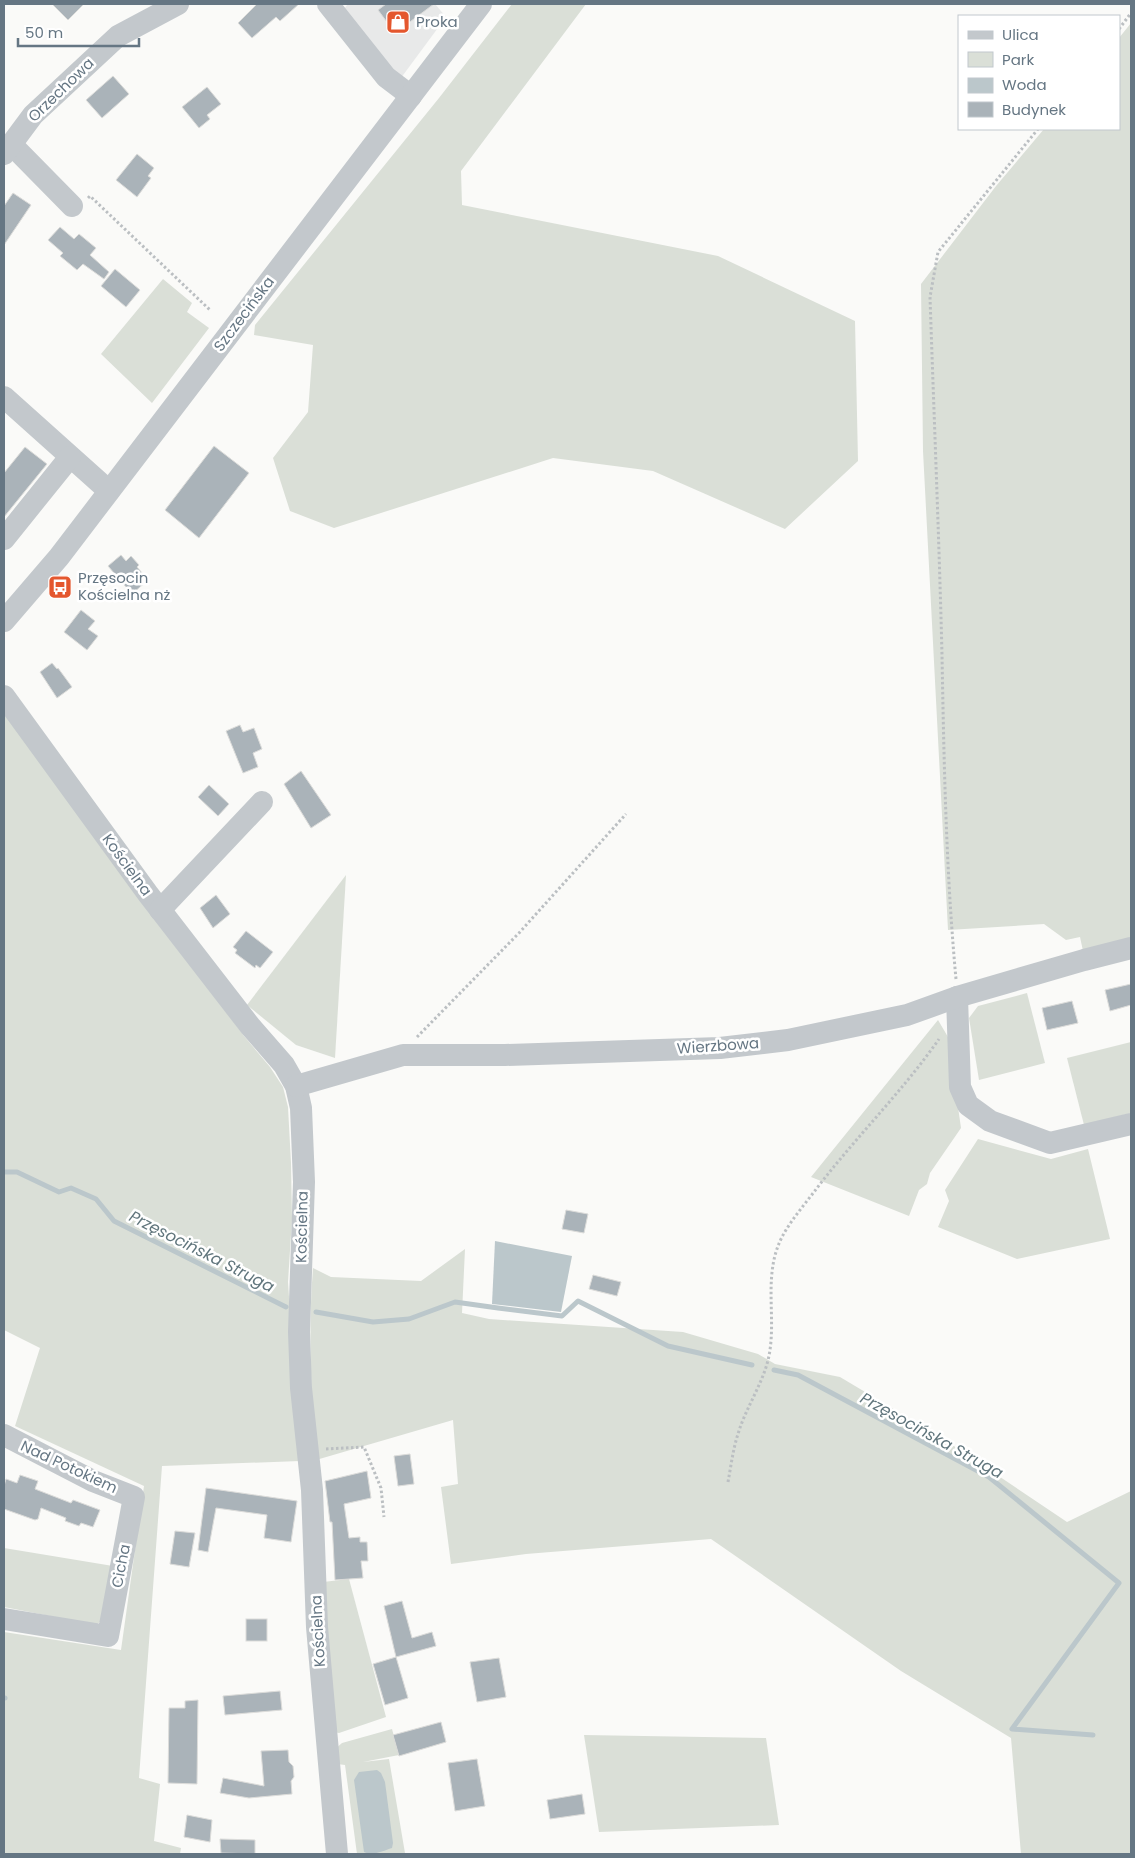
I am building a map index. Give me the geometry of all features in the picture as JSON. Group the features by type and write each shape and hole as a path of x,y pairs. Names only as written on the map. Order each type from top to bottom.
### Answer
{"street":[{"name":"Orzechowa","path":"7,149 33,115 118,36 178,4"},
{"path":"328,4 386,77 411,96"},
{"name":"Szczecińska","path":"4,622 44,576 481,4"},
{"path":"7,149 72,206"},
{"path":"4,397 109,491"},
{"path":"4,539 70,457"},
{"name":"Kościelna","path":"4,696 160,910 250,1026 284,1066 296,1086 301,1108 304,1182 299,1332 302,1388 312,1490 317,1627 337,1854"},
{"path":"160,910 262,802"},
{"name":"Wierzbowa","path":"296,1086 402,1055 505,1055 720,1048 788,1040 907,1015 958,997 1131,948"},
{"path":"958,997 960,1087 968,1106 990,1121 1050,1143 1131,1124"},
{"name":"Nad Potokiem","path":"4,1435 94,1481 134,1497"},
{"name":"Cicha","path":"4,1620 108,1636 134,1497"}],"path":[{"path":"1120,28 1131,13"},
{"path":"958,997 952,934 943,744 942,644 930,297 938,252 1037,130"},
{"path":"72,206 90,196 210,310"},
{"path":"402,1055 414,1040 518,933 626,814"},
{"path":"728,1482 738,1434 767,1364 770,1341 771,1274 774,1256 782,1237 794,1218 828,1174 924,1060 941,1036"},
{"path":"308,1450 364,1447 381,1488 384,1517"}],"shaded area":[{"path":"348,4 435,4 446,17 395,86 340,14"}],"green space":[{"path":"512,4 586,4 461,171 462,205 718,256 855,321 858,461 785,529 653,471 553,458 334,528 290,511 273,458 308,412 313,345 254,335 255,325 439,98"},
{"path":"1131,23 1131,939 1083,951 1080,937 1066,940 1044,924 948,930 923,451 921,284 996,186 1043,130 1120,130 1120,37"},
{"path":"163,279 192,303 187,312 209,328 152,403 101,354"},
{"path":"4,710 244,1036 270,1067 283,1087 288,1107 292,1219 288,1282 300,1461 162,1466 139,1778 160,1784 154,1841 181,1848 180,1854 4,1854 4,1632 121,1650 144,1486 15,1426 40,1348 4,1330"},
{"path":"346,875 335,1058 296,1045 247,1005"},
{"path":"1027,993 1045,1063 979,1080 969,1018 978,1006"},
{"path":"938,1020 948,1037 961,1128 930,1173 927,1184 919,1190 909,1216 811,1177"},
{"path":"1131,1042 1131,1113 1084,1125 1067,1058"},
{"path":"978,1139 1051,1159 1088,1149 1110,1239 1017,1259 938,1227 949,1201 945,1190"},
{"path":"465,1249 462,1313 489,1319 683,1332 758,1354 775,1364 840,1377 939,1436 1067,1522 1131,1491 1131,1854 1021,1854 1011,1738 901,1671 711,1539 526,1554 451,1564 441,1487 458,1484 453,1420 316,1460 311,1364 313,1268 331,1277 421,1281"},
{"path":"4,1548 113,1566 108,1616 96,1625 4,1607"},
{"path":"349,1579 386,1717 339,1733 334,1732 323,1582"},
{"path":"392,1729 399,1755 363,1762 389,1759 405,1853 357,1854 345,1765 337,1764 334,1750 342,1743"},
{"path":"584,1735 766,1738 779,1825 599,1832"}],"water":[{"path":"495,1241 572,1256 561,1312 492,1304"},
{"path":"377,1770 381,1773 385,1782 393,1843 392,1848 378,1853 371,1853 364,1852 354,1780 359,1772"}],"building":[{"path":"52,4 84,4 68,20"},
{"path":"257,4 299,4 280,21 276,17 252,38 238,23"},
{"name":"Proka","path":"386,4 434,4 395,33 378,10"},
{"path":"113,76 129,94 102,118 86,100"},
{"path":"207,87 221,104 207,115 210,119 199,128 182,107"},
{"path":"137,154 154,168 148,176 151,178 137,197 116,180"},
{"path":"13,193 31,205 4,245 4,206"},
{"path":"60,227 74,239 79,234 96,248 90,255 109,272 104,279 83,264 77,270 60,256 63,253 48,240"},
{"path":"115,269 140,290 126,307 101,286"},
{"path":"214,446 249,473 199,538 165,510"},
{"path":"25,447 47,464 4,517 4,473"},
{"path":"121,555 126,561 131,556 148,580 132,594 108,566"},
{"path":"81,610 95,621 88,629 98,636 87,650 64,632"},
{"path":"52,663 72,687 57,698 40,672"},
{"path":"240,725 243,732 254,728 262,749 253,753 258,767 243,773 226,731"},
{"path":"301,771 331,815 311,828 284,784"},
{"path":"209,785 229,804 218,816 198,797"},
{"path":"216,895 230,914 213,928 200,908"},
{"path":"246,931 273,952 260,968 256,965 255,968 235,953 237,950 233,947"},
{"path":"1131,984 1131,1005 1110,1011 1105,990"},
{"path":"1072,1001 1078,1023 1047,1030 1042,1008"},
{"path":"566,1210 588,1214 584,1233 562,1229"},
{"path":"593,1275 621,1282 617,1296 589,1289"},
{"path":"410,1454 414,1484 398,1486 394,1456"},
{"path":"367,1471 371,1498 344,1504 349,1538 360,1537 360,1542 367,1542 368,1561 361,1561 363,1578 335,1580 332,1522 330,1522 325,1481"},
{"path":"20,1475 38,1481 35,1489 71,1503 73,1500 100,1510 93,1527 81,1523 79,1526 65,1521 66,1518 41,1508 38,1519 35,1520 4,1509 4,1486 6,1479 17,1483"},
{"path":"206,1488 297,1501 291,1542 264,1538 267,1515 216,1508 208,1552 198,1550"},
{"path":"175,1531 195,1533 189,1567 170,1564"},
{"path":"402,1601 412,1638 432,1632 436,1646 396,1657 384,1606"},
{"path":"246,1619 267,1619 267,1641 246,1641"},
{"path":"396,1657 408,1698 385,1705 373,1664"},
{"path":"499,1658 506,1697 477,1702 470,1662"},
{"path":"280,1691 282,1710 225,1715 223,1696"},
{"path":"198,1700 197,1784 168,1783 169,1708 185,1708 185,1701"},
{"path":"441,1722 446,1742 399,1756 393,1735"},
{"path":"288,1750 289,1762 293,1766 294,1777 291,1781 292,1794 249,1798 220,1793 223,1778 264,1786 261,1751"},
{"path":"477,1759 485,1806 455,1811 448,1763"},
{"path":"582,1794 585,1814 550,1819 547,1800"},
{"path":"187,1815 212,1820 210,1842 184,1837"},
{"path":"220,1839 255,1840 255,1854 221,1853"}],"waterway":[{"name":"Przęsocińska Struga","path":"4,1172 17,1172 59,1192 71,1188 96,1199 114,1221 286,1307"},
{"name":"Przęsocińska Struga","path":"316,1312 373,1322 409,1319 455,1302 562,1316 578,1301 668,1346 752,1365"},
{"name":"Przęsocińska Struga","path":"774,1370 798,1375 989,1477 1119,1583 1012,1729 1093,1735"}],"place":[{"name":"Proka","path":"398,22"},
{"name":"Przęsocin Kościelna nż","path":"60,587"}]}
